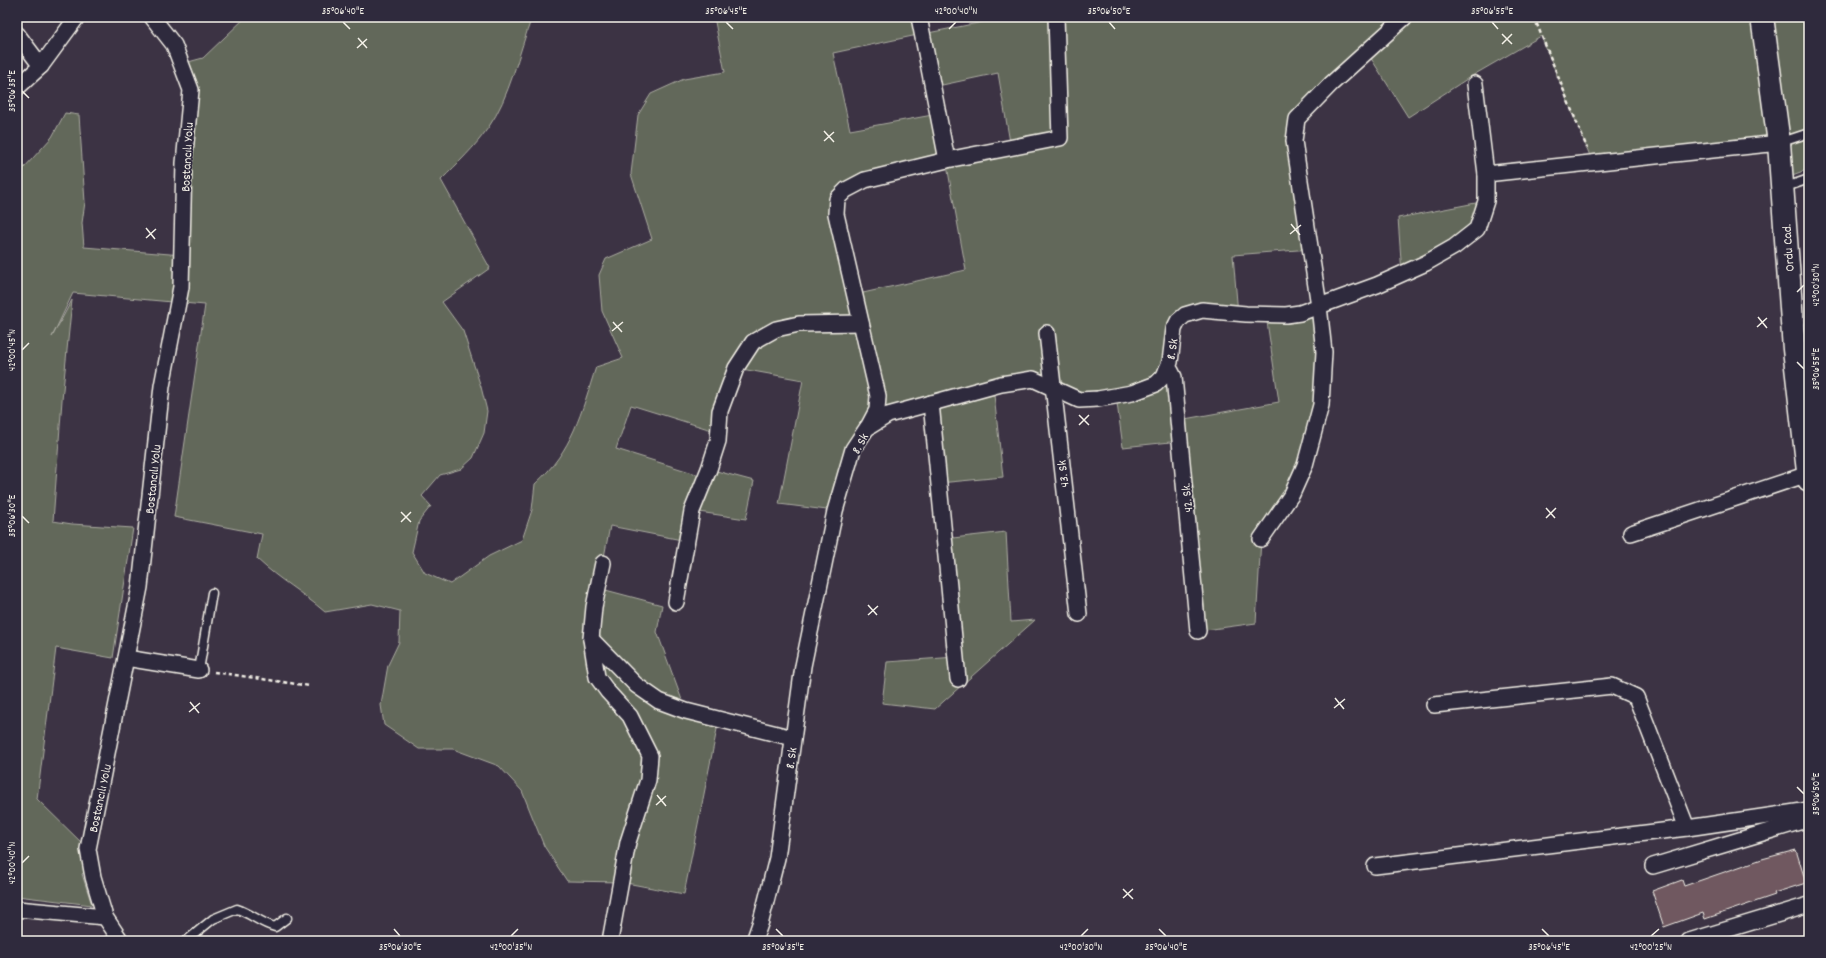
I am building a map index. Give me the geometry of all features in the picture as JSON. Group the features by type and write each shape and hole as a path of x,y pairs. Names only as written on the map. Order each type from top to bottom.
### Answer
{"main road":[{"name":"Ordu Cad.","path":"1762,17 1779,144 1782,188 1802,347 1808,477"}],"street":[{"path":"17,88 41,66 77,17"},
{"name":"Bostancılı Yolu","path":"121,941 105,917 93,877 88,849 140,587 162,386 181,287 184,164 191,90 174,45 152,17"},
{"path":"919,17 946,160"},
{"path":"867,428 877,410 878,396 836,214 837,199 846,190 865,180 946,160 1060,138 1056,17"},
{"path":"1261,539 1292,494 1305,465 1321,405 1324,352 1319,306 1294,141 1297,119 1331,84 1405,17"},
{"path":"17,34 41,66"},
{"name":"8. Sk","path":"754,941 762,921 777,858 803,666 835,511 853,449 867,428 888,415 1001,384 1033,379 1079,400 1132,393 1156,384 1164,376 1170,362 1174,329 1178,321 1185,315 1202,310 1246,314 1286,315 1300,313 1377,285 1454,247 1477,229 1486,201 1486,174 1475,84"},
{"path":"1486,174 1779,144"},
{"path":"676,602 692,511 709,469 718,441 720,411 736,368 753,342 776,329 799,324 861,324"},
{"name":"43. Sk","path":"1047,333 1052,388 1079,614"},
{"name":"42. Sk.","path":"1167,369 1171,371 1174,377 1198,631"},
{"path":"931,403 958,679"},
{"path":"1631,533 1808,477"},
{"path":"603,562 594,607 591,639 597,677 608,692 630,716 650,756 648,780 628,842 610,941"},
{"path":"591,639 636,685 659,701 686,712 793,738"},
{"path":"126,658 199,670"},
{"path":"1434,705 1612,686 1636,697 1687,828"},
{"path":"1375,866 1687,828 1809,810"},
{"path":"1653,866 1809,819"},
{"path":"1689,941 1809,905"},
{"path":"17,909 105,917"}],"lane":[{"path":"1779,144 1809,133"},
{"path":"1782,188 1809,179"},
{"path":"199,670 212,593"},
{"path":"186,941 213,919 237,909 251,914 263,924 275,927 287,918"}],"path":[{"path":"1534,17 1592,163"},
{"path":"199,670 310,686"}],"green space":[{"path":"246,17 532,17 508,88 496,116 478,142 441,180 490,268 442,302 463,331 487,411 484,433 473,458 461,469 440,475 422,496 431,506 419,521 412,552 425,573 450,584 489,556 522,540 532,510 535,484 548,471 567,444 580,415 596,367 623,358 602,311 599,275 606,259 652,239 631,174 638,115 651,94 684,79 725,72 714,17 919,17 923,34 983,22 983,17 1809,17 1809,169 1781,179 1779,144 1593,163 1541,36 1470,77 1408,117 1367,52 1297,119 1311,249 1233,255 1238,314 1202,310 1174,329 1179,420 1279,402 1266,315 1319,306 1324,352 1305,465 1261,539 1256,623 1198,631 1180,441 1123,447 1116,396 1098,399 1048,386 993,386 1003,477 939,483 931,404 867,428 835,511 779,504 803,380 736,368 718,432 631,405 616,449 706,477 709,469 754,481 746,519 692,511 687,541 610,526 598,588 662,605 657,632 686,711 719,719 684,894 621,882 567,881 544,846 522,791 499,766 453,749 419,749 384,725 381,705 388,665 399,642 400,611 372,604 325,612 273,573 257,559 262,534 174,517 205,305 73,293 52,337 72,300 62,400 53,521 72,524 133,528 113,658 56,648 37,799 88,849 91,867 82,874 92,905 17,896 17,164 23,169 52,137 65,113 79,115 85,202 82,223 84,247 182,255 191,90 181,64 203,58","holes":["922,34 933,87 998,73 1011,148 947,160 938,114 850,130 833,53","946,160 966,270 854,295 837,199 862,182 866,188"]},
{"path":"1486,201 1477,229 1402,274 1398,218"},
{"path":"1006,532 1011,622 1035,620 935,709 882,703 887,662 956,657 944,539"}],"building":[{"path":"1796,850 1806,883 1774,893 1775,895 1705,919 1703,913 1664,927 1652,891 1682,880 1684,886 1762,859"}]}
